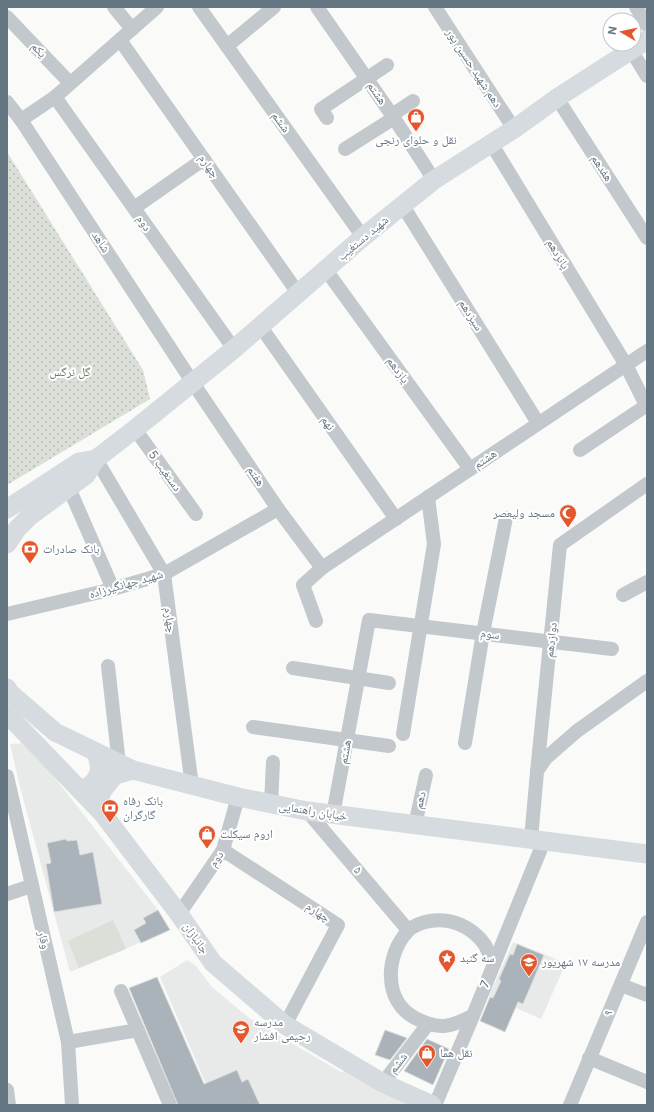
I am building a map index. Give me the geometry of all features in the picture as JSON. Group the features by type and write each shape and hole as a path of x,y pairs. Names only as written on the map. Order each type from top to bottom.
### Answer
{"main road":[{"name":"شهید دستغیب","path":"96,459 193,383 261,327 363,236 403,206 434,180 514,129 556,98 628,52"},
{"path":"7,544 16,529 30,516 86,475 96,459"},
{"path":"7,509 79,462 96,459"},
{"name":"خیابان راهنمایی","path":"7,688 10,693 55,732 126,767 192,786 271,804 333,815 647,854"},
{"name":"جانبازان","path":"7,714 102,814 179,914 213,963 285,1025 383,1083 433,1105"},
{"path":"78,788 85,789 93,784 97,777 99,763 96,752"},
{"path":"102,814 99,801 102,791 115,775 126,767"}],"street":[{"path":"114,7 132,29"},
{"path":"21,120 55,97 157,7"},
{"name":"ششم","path":"199,7 363,236"},
{"path":"227,46 274,7"},
{"name":"هشتم","path":"317,7 393,117 434,180"},
{"name":"دهم شهید حسین پور","path":"435,7 514,129"},
{"path":"636,7 647,25"},
{"name":"یکم","path":"7,17 70,83"},
{"name":"چهارم","path":"120,40 298,293"},
{"path":"632,52 647,76"},
{"path":"327,118 321,109 388,65"},
{"name":"دوم","path":"55,97 234,349"},
{"name":"هفدهم","path":"556,98 647,238"},
{"path":"345,149 414,101"},
{"name":"شاهد","path":"7,102 21,120 193,383"},
{"name":"پانزدهم","path":"491,143 626,365 647,406"},
{"path":"134,208 204,159"},
{"name":"سیزدهم","path":"403,206 538,423"},
{"name":"یازدهم","path":"326,270 470,469"},
{"name":"نهم","path":"261,327 396,519"},
{"name":"هشتم","path":"316,621 303,585 322,568 647,350"},
{"name":"هفتم","path":"193,383 278,509 322,568"},
{"path":"580,450 647,406"},
{"name":"دستغیب 5","path":"135,429 196,514"},
{"path":"96,459 164,574"},
{"name":"دوازدهم","path":"538,840 537,772 560,545 647,484"},
{"path":"69,488 113,589"},
{"path":"403,734 434,544 428,497"},
{"name":"شهید جهانگیرزاده","path":"7,614 113,589 164,574 278,509"},
{"path":"465,743 483,633 506,518"},
{"name":"چهارم","path":"164,574 192,786"},
{"path":"623,595 647,582"},
{"name":"هشتم","path":"333,815 369,620"},
{"name":"سوم","path":"369,620 612,649"},
{"path":"108,666 126,767"},
{"path":"293,668 389,683"},
{"path":"537,772 546,758 578,731 647,680"},
{"path":"253,727 389,746"},
{"path":"271,804 273,762"},
{"name":"دهم","path":"415,825 426,775"},
{"name":"وقار","path":"7,776 68,1042 72,1105"},
{"name":"دوم","path":"179,914 223,850 238,797"},
{"name":"۵","path":"307,811 408,930"},
{"name":"7","path":"433,1105 494,964 538,840"},
{"name":"چهارم","path":"223,850 338,925 285,1025"},
{"path":"7,894 31,886"},
{"path":"472,1016 455,1025 441,1026 428,1024 413,1017 401,1005 393,990 390,973 393,957 408,930 424,922 441,920 458,923 473,932 485,945 494,964"},
{"name":"۹","path":"570,1105 647,922"},
{"path":"620,985 647,995"},
{"path":"121,991 170,1105"},
{"name":"ششم","path":"383,1083 428,1024"},
{"path":"68,1042 138,1030"},
{"path":"589,1058 647,1082"},
{"path":"7,1090 9,1105"}],"shaded area":[{"path":"26,743 45,765 158,910 170,930 70,972 20,787 10,744"},
{"name":"مدرسه ۱۷ شهریور","path":"513,942 566,963 541,1019 489,996"},
{"name":"مدرسه رحیمی افشار","path":"187,960 196,966 212,987 249,1018 341,1072 348,1070 415,1105 215,1105 160,977"}],"green space":[{"name":"گل نرگس","path":"7,152 143,370 150,399 7,485"},
{"path":"113,920 126,949 79,968 68,941"}],"building":[{"path":"66,839 67,841 77,840 80,855 93,852 102,904 54,912 46,864 51,863 47,843"},
{"path":"158,910 170,930 141,943 134,930 146,923 143,918"},
{"path":"517,944 544,955 523,1004 518,1002 505,1032 480,1021 490,997 493,998 501,981 499,979 510,954 513,955"},
{"path":"157,977 204,1084 237,1070 242,1082 248,1079 260,1105 178,1105 129,988"},
{"path":"385,1030 407,1038 390,1060 375,1055"},
{"path":"427,1039 449,1049 433,1085 404,1071"}],"place":[{"name":"نقل و حلوای رنجی","path":"416,132"},
{"name":"مسجد ولیعصر","path":"568,528"},
{"name":"بانک صادرات","path":"30,564"},
{"name":"بانک رفاه گارگران","path":"110,823"},
{"name":"اروم سیکلت","path":"207,849"},
{"name":"سه گنبد","path":"447,973"},
{"name":"مدرسه ۱۷ شهریور","path":"529,977"},
{"name":"مدرسه رحیمی افشار","path":"241,1044"},
{"name":"نقل هما","path":"427,1068"}]}
